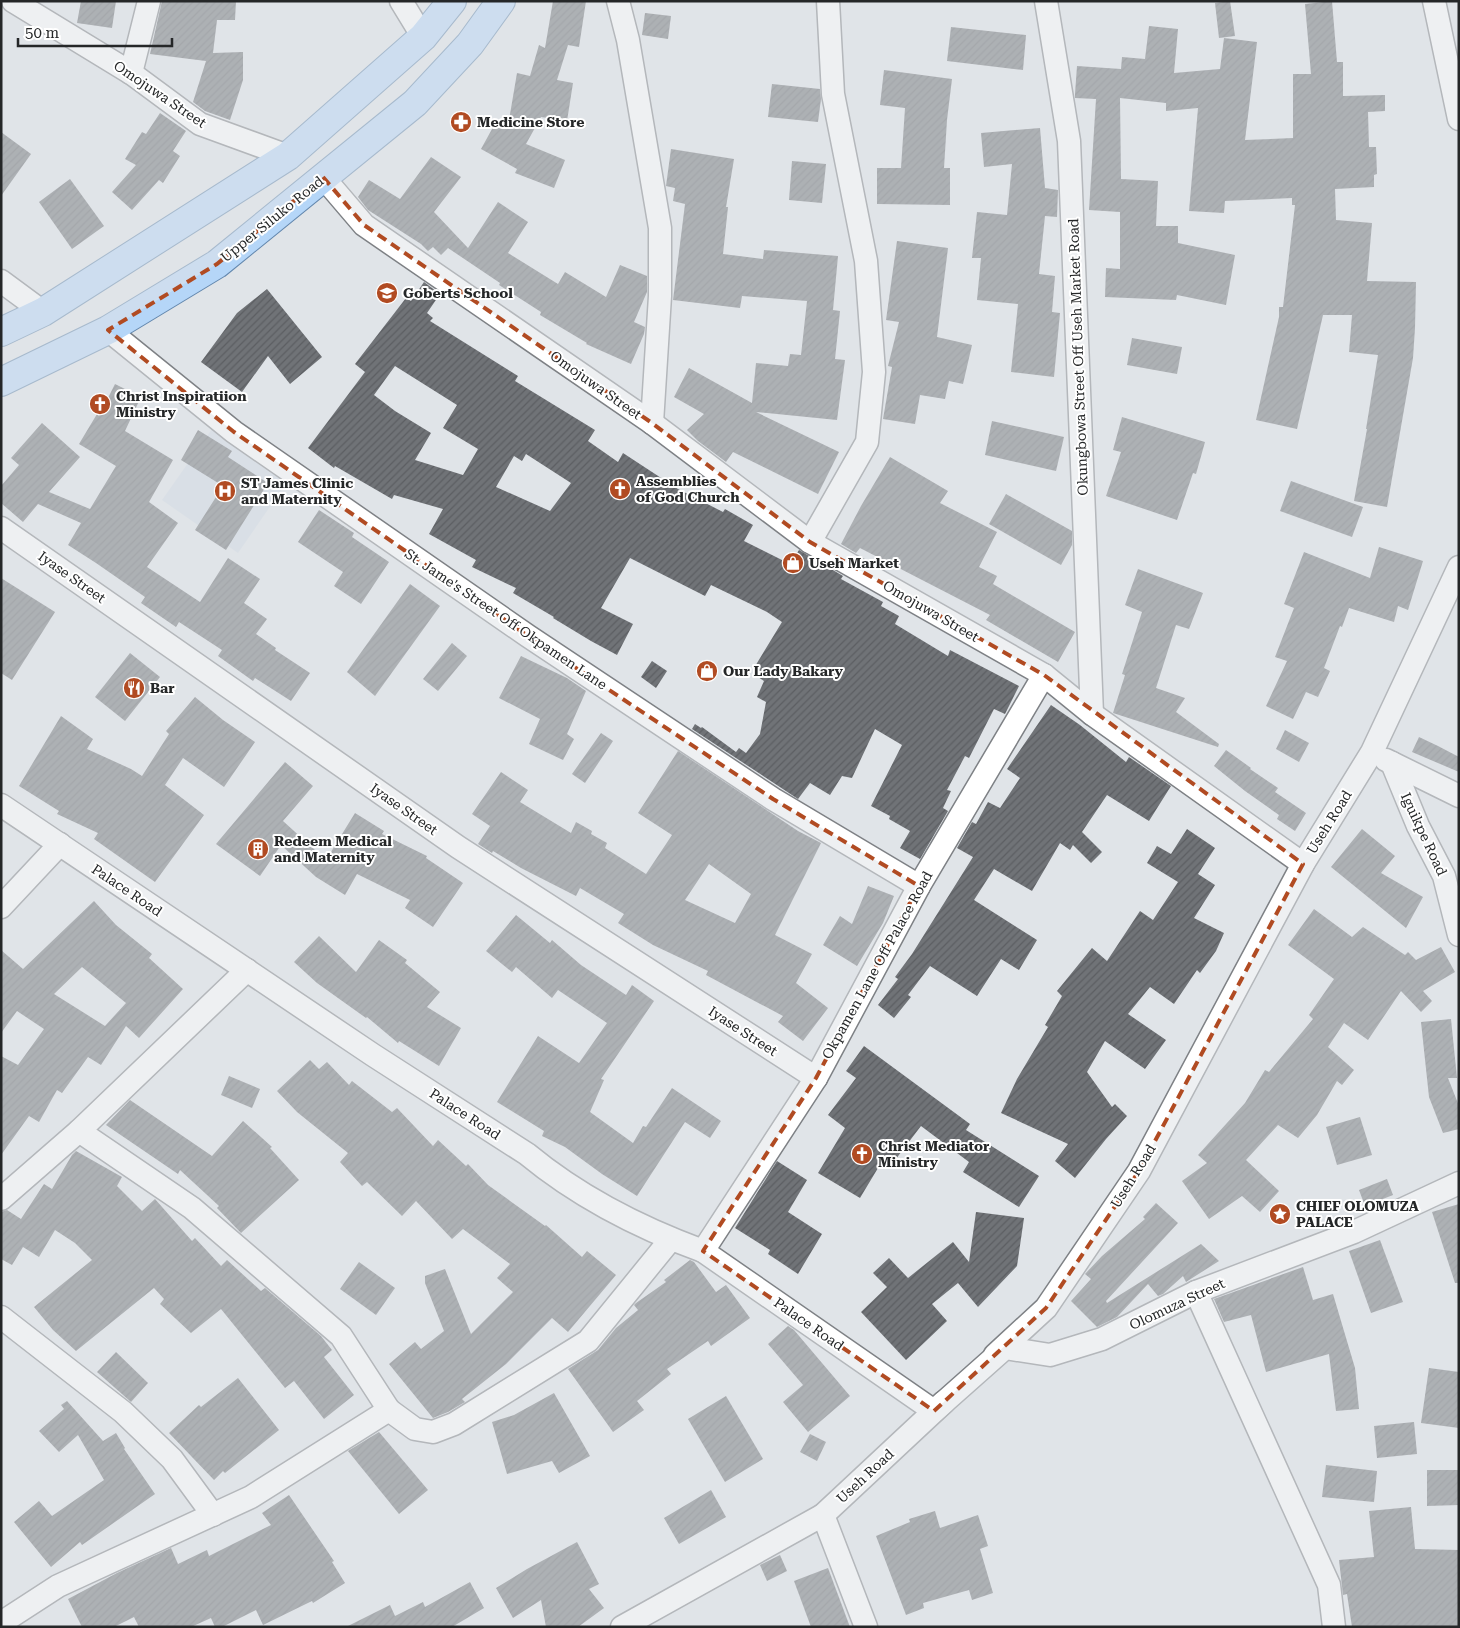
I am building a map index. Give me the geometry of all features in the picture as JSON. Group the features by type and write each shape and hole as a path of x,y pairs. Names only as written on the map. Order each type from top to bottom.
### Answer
{"main road":[{"path":"1,332 43,312 288,156 423,37 452,1"},
{"name":"Upper Siluko Road","path":"1,382 108,330 217,264 415,103 470,44 501,1"}],"street":[{"name":"Omojuwa Street","path":"13,1 131,73 200,124 288,156"},
{"path":"131,73 149,1"},
{"path":"401,1 423,37"},
{"path":"618,1 628,40 660,228 660,296 652,423"},
{"path":"810,542 867,442 874,372 866,261 833,94 828,1"},
{"name":"Okungbowa Street Off Useh Market Road","path":"1046,1 1069,141 1092,714"},
{"path":"1434,1 1459,119"},
{"name":"Omojuwa Street","path":"323,177 364,225 652,423 810,542 1044,675 1092,714 1303,864"},
{"path":"1,281 43,312"},
{"name":"St. Jame's Street Off Okpamen Lane","path":"108,330 234,432 528,636 773,798 919,886"},
{"name":"Iyase Street","path":"1,528 458,847 816,1078"},
{"name":"Useh Road","path":"622,1627 822,1515 1046,1308 1139,1170 1303,864 1372,752 1459,566"},
{"name":"Okpamen Lane Off Palace Road","path":"703,1251 816,1078 919,886 1044,675"},
{"path":"1372,752 1459,796"},
{"name":"Iguikpe Road","path":"1392,763 1418,826 1444,876 1459,935"},
{"name":"Palace Road","path":"1,805 373,1055 527,1154 549,1172 614,1213 671,1240 703,1251 934,1411"},
{"path":"1,908 60,844"},
{"path":"1,1199 79,1131 247,970"},
{"path":"79,1131 192,1208 341,1336 389,1410 415,1429 432,1432 454,1424 588,1341 671,1240"},
{"name":"Olomuza Street","path":"934,1411 1005,1348 1050,1355 1102,1339 1196,1292 1354,1232 1459,1183"},
{"path":"1196,1292 1330,1585 1334,1627"},
{"path":"1,1317 124,1412 172,1459 213,1515"},
{"path":"1,1623 58,1586 252,1497 389,1410"},
{"path":"822,1515 866,1627"}],"highlighted area":[{"path":"323,177 364,225 652,423 810,542 1044,675 1303,864 1139,1171 1046,1308 934,1411 703,1251 816,1078 919,886 773,799 528,636 234,432 108,330 217,264"}],"shaded area":[{"name":"ST James Clinic and Maternity","path":"212,429 287,482 238,553 162,500"}],"building":[{"path":"81,1 116,1 112,28 77,23"},
{"path":"162,1 236,1 235,20 217,20 213,53 243,52 243,80 230,120 205,111 193,102 206,61 150,54"},
{"path":"553,1 586,1 579,47 568,45 557,80 573,83 567,121 541,117 526,144 565,160 554,188 515,173 517,169 481,149 497,120 508,126 517,73 530,76 539,45 545,48"},
{"path":"1230,1 1235,36 1219,38 1215,3"},
{"path":"1332,1 1337,62 1343,62 1343,96 1385,95 1385,111 1368,112 1369,147 1376,147 1377,174 1374,175 1374,187 1335,189 1336,220 1372,223 1367,281 1416,282 1413,358 1387,507 1354,501 1378,355 1349,352 1352,315 1323,315 1297,429 1256,420 1279,317 1279,307 1283,307 1295,205 1292,205 1292,198 1225,201 1224,213 1189,211 1198,108 1166,111 1166,103 1120,98 1121,179 1158,181 1156,226 1178,226 1178,243 1235,255 1226,305 1177,295 1176,300 1105,297 1106,268 1120,269 1120,212 1089,210 1096,99 1075,98 1077,66 1121,69 1122,57 1145,59 1149,26 1178,29 1174,73 1220,69 1224,38 1257,42 1245,140 1293,138 1293,74 1311,74 1305,4"},
{"path":"645,13 671,16 668,39 642,35"},
{"path":"951,27 1026,35 1023,70 947,61"},
{"path":"884,70 952,79 944,168 950,168 950,205 877,204 877,168 901,168 905,108 880,105"},
{"path":"772,84 820,89 821,99 818,122 768,117"},
{"path":"160,113 186,131 173,151 180,156 163,183 159,180 132,210 112,192 136,165 125,159 142,132 146,134"},
{"path":"1040,128 1045,188 1058,190 1057,217 1045,216 1039,274 1055,276 1052,312 1060,313 1054,377 1011,372 1018,304 977,300 981,258 972,258 977,212 1007,215 1012,164 984,167 981,133"},
{"path":"1,132 31,154 1,196"},
{"path":"671,149 734,159 726,207 728,207 723,254 763,259 764,250 838,256 833,310 840,311 835,359 845,360 837,420 756,412 839,452 818,494 733,452 726,462 698,441 687,430 704,414 674,397 689,368 752,403 756,363 788,366 790,354 801,355 807,301 742,296 740,308 673,300 685,204 673,201 675,188 666,186"},
{"path":"431,157 461,177 434,212 468,248 498,202 528,222 508,253 558,284 565,272 606,297 620,265 647,276 647,292 634,322 645,327 644,334 631,364 586,344 540,315 541,312 499,285 500,283 448,248 441,255 433,247 428,251 421,244 368,210 358,197 369,180 400,199"},
{"path":"792,161 826,164 822,203 789,200"},
{"path":"70,179 104,226 72,249 39,202"},
{"path":"897,241 948,248 937,337 972,345 963,384 949,381 945,399 920,395 915,424 883,419 892,367 888,366 899,322 886,320"},
{"path":"424,282 440,294 427,313 433,318 430,321 518,376 515,381 595,430 588,441 618,462 623,453 678,489 723,512 725,509 753,525 744,541 790,564 799,550 843,576 841,579 883,602 881,606 899,616 895,624 948,656 950,650 1019,686 1005,714 994,709 969,758 965,756 947,790 951,791 943,808 948,811 920,859 900,848 910,831 889,819 890,816 871,806 902,745 875,729 852,778 842,776 830,795 810,783 798,799 692,729 695,724 702,727 736,752 739,748 746,753 760,734 766,702 757,697 764,681 755,675 757,670 754,668 782,622 767,612 711,585 705,596 630,558 601,608 633,624 617,655 513,593 516,588 472,567 476,560 429,534 443,509 394,495 392,499 335,466 334,468 308,448 365,372 355,364 406,298 411,301","holes":["395,366 457,405 443,428 478,449 463,475 415,460 431,433 395,411 374,395","526,454 571,483 550,511 496,487 514,456 522,461"]},
{"path":"267,289 322,357 290,384 268,356 242,392 201,362 237,313"},
{"path":"1132,338 1182,347 1177,374 1127,365"},
{"path":"115,384 141,397 125,431 173,460 149,502 178,523 147,567 200,602 228,558 260,579 244,603 267,619 256,634 276,648 275,650 310,673 291,701 255,678 253,681 218,656 222,650 179,622 176,627 141,603 145,597 68,545 81,523 38,504 23,522 1,503 1,486 19,465 11,458 42,423 80,457 49,492 90,509 116,466 79,444 97,414 99,416"},
{"path":"1122,417 1205,442 1196,474 1193,473 1177,520 1106,496 1121,452 1113,450"},
{"path":"992,421 1064,437 1056,471 985,455"},
{"path":"198,430 232,451 228,457 268,483 226,550 195,530 223,486 181,460"},
{"path":"890,457 948,491 940,503 997,532 979,567 997,576 993,584 1075,632 1058,662 986,620 990,615 860,548 856,553 841,544"},
{"path":"1291,481 1363,507 1352,537 1280,511"},
{"path":"1006,494 1072,531 1072,545 1061,565 989,524"},
{"path":"319,510 354,533 352,537 389,562 361,604 334,586 343,572 298,542"},
{"path":"1379,547 1423,561 1408,610 1398,606 1394,622 1349,608 1324,668 1330,671 1318,697 1306,692 1293,719 1266,706 1287,661 1275,657 1294,608 1284,604 1304,552 1370,578"},
{"path":"1138,569 1203,593 1189,629 1176,625 1156,688 1185,698 1176,712 1219,744 1218,747 1113,713 1125,675 1122,674 1142,612 1125,605"},
{"path":"1,578 55,612 12,680 1,673"},
{"path":"410,584 440,606 375,696 347,672"},
{"path":"452,643 467,656 438,691 423,679"},
{"path":"130,653 160,677 125,721 95,697"},
{"path":"521,656 567,678 586,691 567,734 574,739 563,760 529,744 540,719 499,698"},
{"path":"652,661 667,671 656,688 641,677"},
{"path":"195,697 223,720 255,742 224,787 183,758 165,785 204,815 155,882 94,839 98,833 57,814 59,811 19,786 61,716 93,739 87,749 142,776 169,734 166,731"},
{"path":"1051,705 1080,725 1126,762 1129,757 1171,786 1149,821 1107,795 1082,832 1102,852 1091,863 1073,845 1070,850 1060,843 1032,891 994,869 974,900 1037,940 1019,970 1001,959 977,996 930,966 908,995 911,997 894,1018 878,1005 898,979 895,977 912,954 973,857 957,848 972,822 976,824 988,802 1000,808 1020,778 1007,769"},
{"path":"1285,730 1309,743 1299,762 1276,749"},
{"path":"601,733 613,741 585,783 572,774"},
{"path":"1419,737 1459,757 1459,772 1412,752"},
{"path":"1226,750 1278,788 1275,792 1306,813 1295,831 1277,819 1279,815 1214,766"},
{"path":"678,751 798,831 821,843 775,935 812,954 796,983 828,1008 803,1041 778,1022 783,1016 706,975 708,971 653,945 618,923 624,914 580,888 576,896 478,844 490,826 472,814 501,772 528,790 520,802 571,833 576,822 592,831 591,834 607,843 605,848 646,874 672,835 638,813","holes":["709,864 751,894 735,923 685,900"]},
{"path":"285,762 313,786 283,821 326,860 355,813 384,831 382,834 427,856 426,858 463,883 433,927 405,908 410,900 357,874 345,895 316,877 281,845 260,876 216,844"},
{"path":"1187,829 1215,848 1198,874 1215,885 1194,918 1224,933 1216,951 1200,973 1197,970 1174,1004 1150,987 1128,1014 1166,1040 1145,1069 1105,1041 1087,1072 1112,1107 1115,1104 1127,1116 1075,1178 1055,1161 1068,1144 1001,1113 1017,1079 1048,1027 1045,1025 1062,996 1057,991 1092,948 1107,961 1140,911 1153,920 1178,882 1147,863 1157,846 1171,854"},
{"path":"1362,829 1395,856 1381,873 1423,897 1406,928 1331,867"},
{"path":"868,886 894,896 883,923 857,966 823,945 840,916 852,924"},
{"path":"94,901 116,925 152,954 149,958 183,989 139,1038 126,1026 101,1065 88,1057 62,1093 57,1090 39,1122 29,1116 1,1155 1,1056 18,1065 44,1029 17,1011 1,1033 1,950 23,969","holes":["82,967 126,1003 105,1026 54,994"]},
{"path":"1314,909 1352,937 1363,927 1405,955 1408,952 1416,960 1441,947 1455,972 1423,991 1432,1001 1421,1012 1401,991 1368,1040 1344,1023 1328,1047 1354,1070 1342,1085 1337,1081 1317,1115 1298,1138 1278,1125 1246,1160 1279,1191 1260,1212 1242,1196 1209,1219 1182,1181 1207,1163 1198,1155 1245,1103 1265,1070 1269,1072 1313,1019 1309,1015 1334,979 1288,945"},
{"path":"516,915 550,943 552,940 581,965 626,995 632,985 654,1001 601,1079 604,1080 590,1112 633,1143 643,1126 646,1127 672,1088 721,1121 710,1138 685,1122 637,1196 602,1174 565,1147 542,1136 544,1131 497,1102 538,1036 579,1063 607,1023 558,990 552,998 516,967 512,972 486,951"},
{"path":"319,936 356,972 379,940 407,960 405,963 440,992 427,1007 461,1028 439,1066 399,1041 398,1043 367,1017 317,983 294,962"},
{"path":"1451,1019 1457,1078 1448,1078 1459,1106 1459,1129 1443,1133 1429,1097 1421,1022"},
{"path":"864,1046 970,1124 966,1130 1039,1176 1019,1207 963,1172 969,1162 921,1126 892,1164 884,1158 860,1198 818,1173 845,1128 828,1115 856,1078 846,1071"},
{"path":"310,1060 319,1069 327,1062 349,1085 352,1081 392,1112 397,1108 433,1146 438,1140 466,1166 468,1164 488,1185 546,1225 582,1257 587,1251 616,1275 568,1332 552,1318 506,1364 462,1399 465,1402 433,1418 389,1364 415,1342 421,1349 444,1331 425,1283 425,1276 445,1269 471,1334 513,1292 497,1278 510,1264 463,1229 452,1239 416,1201 402,1216 367,1182 362,1186 340,1162 348,1153 297,1112 277,1091"},
{"path":"229,1076 260,1089 252,1108 221,1095"},
{"path":"130,1100 212,1156 243,1121 272,1147 270,1148 299,1180 241,1233 217,1208 219,1206 180,1170 178,1174 106,1125"},
{"path":"1360,1117 1372,1155 1337,1165 1326,1127"},
{"path":"76,1151 122,1177 117,1186 142,1211 155,1199 192,1241 195,1238 221,1266 227,1260 261,1291 265,1288 321,1336 332,1350 324,1357 354,1395 324,1419 294,1381 285,1388 221,1309 191,1333 160,1304 164,1299 154,1288 76,1351 53,1330 34,1307 92,1260 75,1243 55,1230 39,1257 23,1247 12,1265 1,1259 1,1212 7,1210 21,1219 44,1184 52,1189"},
{"path":"777,1161 807,1180 788,1212 822,1234 798,1274 768,1254 770,1250 735,1228"},
{"path":"1387,1179 1393,1195 1365,1206 1359,1190"},
{"path":"1156,1203 1178,1223 1106,1301 1107,1303 1201,1244 1219,1261 1186,1282 1183,1276 1163,1294 1158,1296 1148,1284 1117,1317 1097,1327 1071,1301 1091,1279 1085,1274 1102,1256 1145,1219 1143,1217"},
{"path":"1459,1204 1459,1283 1455,1283 1432,1212"},
{"path":"976,1212 1024,1218 1017,1266 978,1307 958,1283 932,1304 947,1321 906,1360 861,1312 887,1287 873,1273 889,1258 908,1278 953,1242 969,1262"},
{"path":"1380,1240 1403,1302 1371,1313 1349,1251"},
{"path":"690,1260 694,1262 716,1292 726,1285 750,1318 711,1346 708,1341 667,1369 671,1374 637,1401 644,1410 613,1432 568,1369 598,1350 616,1328 638,1310 634,1305 636,1303 666,1282 664,1280"},
{"path":"359,1262 395,1288 376,1315 340,1289"},
{"path":"1303,1267 1313,1300 1333,1294 1355,1368 1359,1409 1336,1411 1329,1354 1266,1372 1251,1315 1224,1322 1214,1299"},
{"path":"788,1326 794,1330 850,1396 808,1432 783,1402 803,1385 768,1344"},
{"path":"116,1352 148,1383 131,1402 97,1372"},
{"path":"1429,1368 1459,1372 1459,1428 1421,1423"},
{"path":"238,1378 279,1430 225,1473 223,1471 214,1480 169,1433 199,1405 201,1407"},
{"path":"554,1393 590,1456 559,1473 552,1461 507,1474 492,1422 514,1415"},
{"path":"726,1396 763,1459 725,1482 688,1419"},
{"path":"67,1401 103,1441 116,1433 124,1449 155,1494 82,1545 80,1542 51,1567 14,1522 39,1501 52,1516 104,1480 78,1435 59,1452 39,1431 64,1409 61,1405"},
{"path":"1414,1422 1417,1454 1377,1458 1374,1426"},
{"path":"379,1432 428,1490 399,1514 348,1451"},
{"path":"810,1434 826,1442 817,1461 800,1452"},
{"path":"1326,1465 1377,1471 1374,1502 1322,1497"},
{"path":"1427,1470 1459,1470 1459,1505 1427,1506"},
{"path":"711,1490 726,1517 679,1544 664,1518"},
{"path":"289,1495 334,1561 332,1562 345,1583 313,1603 312,1601 263,1625 256,1610 222,1627 215,1627 211,1618 191,1627 139,1627 134,1617 114,1627 82,1627 68,1599 117,1573 171,1548 178,1564 207,1550 209,1556 271,1525 262,1513"},
{"path":"1411,1507 1415,1549 1459,1550 1459,1627 1352,1627 1347,1594 1343,1595 1339,1560 1374,1557 1369,1511"},
{"path":"935,1511 940,1528 978,1515 988,1546 980,1549 993,1593 972,1600 969,1590 923,1603 924,1608 906,1615 876,1536 910,1522 909,1519"},
{"path":"577,1542 599,1584 589,1589 604,1608 578,1627 546,1627 541,1600 513,1618 496,1588"},
{"path":"780,1555 787,1571 767,1581 760,1565"},
{"path":"828,1568 850,1627 811,1627 794,1581"},
{"path":"470,1582 484,1608 452,1627 346,1627 390,1605 395,1616 423,1602 425,1607"}],"place":[{"name":"Medicine Store","path":"461,122"},
{"name":"Goberts School","path":"387,293"},
{"name":"Christ Inspiratiion Ministry","path":"100,404"},
{"name":"Assemblies of God Church","path":"620,489"},
{"name":"ST James Clinic and Maternity","path":"225,491"},
{"name":"Useh Market","path":"793,563"},
{"name":"Our Lady Bakary","path":"707,671"},
{"name":"Bar","path":"134,688"},
{"name":"Redeem Medical and Maternity","path":"258,849"},
{"name":"Christ Mediator Ministry","path":"862,1154"},
{"name":"CHIEF OLOMUZA PALACE","path":"1280,1214"}]}
